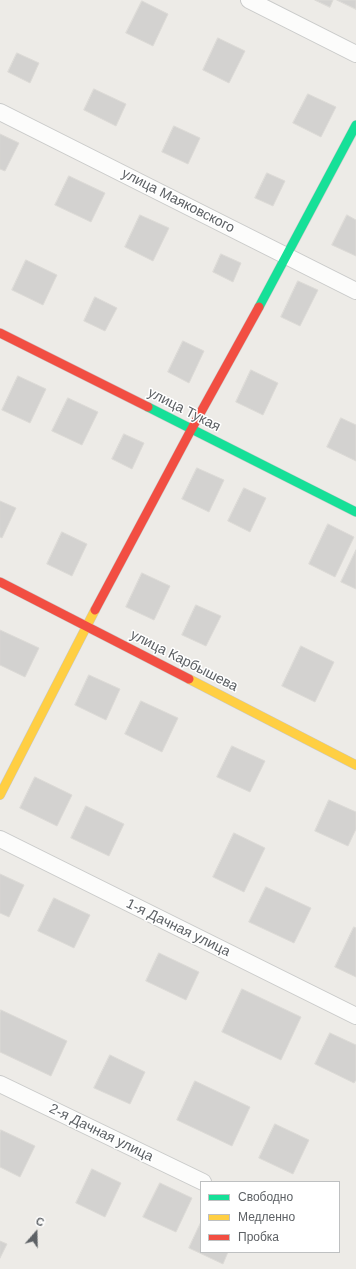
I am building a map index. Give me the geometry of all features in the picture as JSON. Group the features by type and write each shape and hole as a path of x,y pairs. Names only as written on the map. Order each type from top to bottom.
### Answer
{"street":[{"path":"249,0 356,54"},
{"name":"улица Маяковского","path":"0,112 356,291"},
{"path":"0,795 87,626 191,430 287,256 356,125"},
{"name":"улица Тукая","path":"0,332 191,430 356,512"},
{"name":"улица Карбышева","path":"0,582 356,765"},
{"name":"1-я Дачная улица","path":"0,839 356,1016"},
{"name":"2-я Дачная улица","path":"0,1084 201,1181"}],"building":[{"path":"315,0 333,0 330,7"},
{"path":"337,0 356,0 356,9"},
{"path":"142,1 168,14 153,46 126,33"},
{"path":"218,38 245,51 229,83 203,70"},
{"path":"17,53 39,63 30,83 8,72"},
{"path":"94,89 126,104 116,126 84,110"},
{"path":"308,94 336,107 321,137 293,123"},
{"path":"174,126 200,138 188,164 162,152"},
{"path":"0,134 19,143 5,171 0,169"},
{"path":"267,173 285,181 273,206 255,198"},
{"path":"69,176 105,193 91,222 55,205"},
{"path":"140,215 169,228 153,261 125,247"},
{"path":"347,215 356,220 356,256 332,245"},
{"path":"221,254 241,263 233,282 213,272"},
{"path":"26,260 57,275 43,305 12,290"},
{"path":"298,281 318,290 300,326 281,317"},
{"path":"95,297 117,308 105,331 84,321"},
{"path":"183,341 204,351 189,383 168,372"},
{"path":"251,370 278,383 263,415 236,402"},
{"path":"18,376 46,389 30,423 2,410"},
{"path":"68,398 98,412 82,445 52,431"},
{"path":"341,418 356,425 356,461 327,447"},
{"path":"124,434 144,443 132,469 112,459"},
{"path":"197,468 224,480 209,512 182,499"},
{"path":"244,488 266,498 250,532 228,521"},
{"path":"0,501 16,508 2,538 0,537"},
{"path":"328,524 354,537 335,577 309,564"},
{"path":"62,532 87,544 72,576 47,564"},
{"path":"356,550 356,589 341,582"},
{"path":"142,573 170,586 154,620 126,607"},
{"path":"196,605 221,616 206,646 182,635"},
{"path":"0,630 39,648 25,677 0,665"},
{"path":"301,646 334,662 315,702 282,686"},
{"path":"89,675 120,689 106,720 75,705"},
{"path":"141,701 178,718 162,752 125,734"},
{"path":"232,746 265,761 250,792 217,777"},
{"path":"35,777 72,795 57,826 20,808"},
{"path":"329,800 356,812 356,829 348,846 315,831"},
{"path":"86,806 124,824 109,856 71,838"},
{"path":"234,833 265,848 244,892 213,877"},
{"path":"0,874 24,885 9,917 0,913"},
{"path":"266,887 311,908 294,943 249,922"},
{"path":"54,898 90,915 74,948 38,931"},
{"path":"354,927 356,928 356,977 335,967"},
{"path":"159,953 199,972 186,1000 146,981"},
{"path":"242,989 301,1017 281,1060 222,1032"},
{"path":"1,1010 67,1041 51,1076 0,1052"},
{"path":"330,1033 356,1045 356,1080 354,1083 315,1064"},
{"path":"110,1055 145,1072 130,1104 94,1088"},
{"path":"195,1081 250,1107 232,1146 177,1120"},
{"path":"275,1124 309,1140 293,1174 259,1158"},
{"path":"1,1130 35,1146 20,1177 0,1167"},
{"path":"92,1169 121,1183 105,1217 76,1203"},
{"path":"160,1183 192,1198 176,1232 143,1217"},
{"path":"200,1224 200,1253 228,1253 223,1264 189,1248"},
{"path":"0,1241 7,1244 0,1258"}],"traffic: fast":[{"path":"259,307 356,125"},
{"path":"148,407 356,512"}],"traffic: slow":[{"path":"0,795 95,610"},
{"path":"189,679 356,765"}],"traffic: jam":[{"path":"95,610 191,430 259,307"},
{"path":"0,333 148,407"},
{"path":"0,582 189,679"}]}
